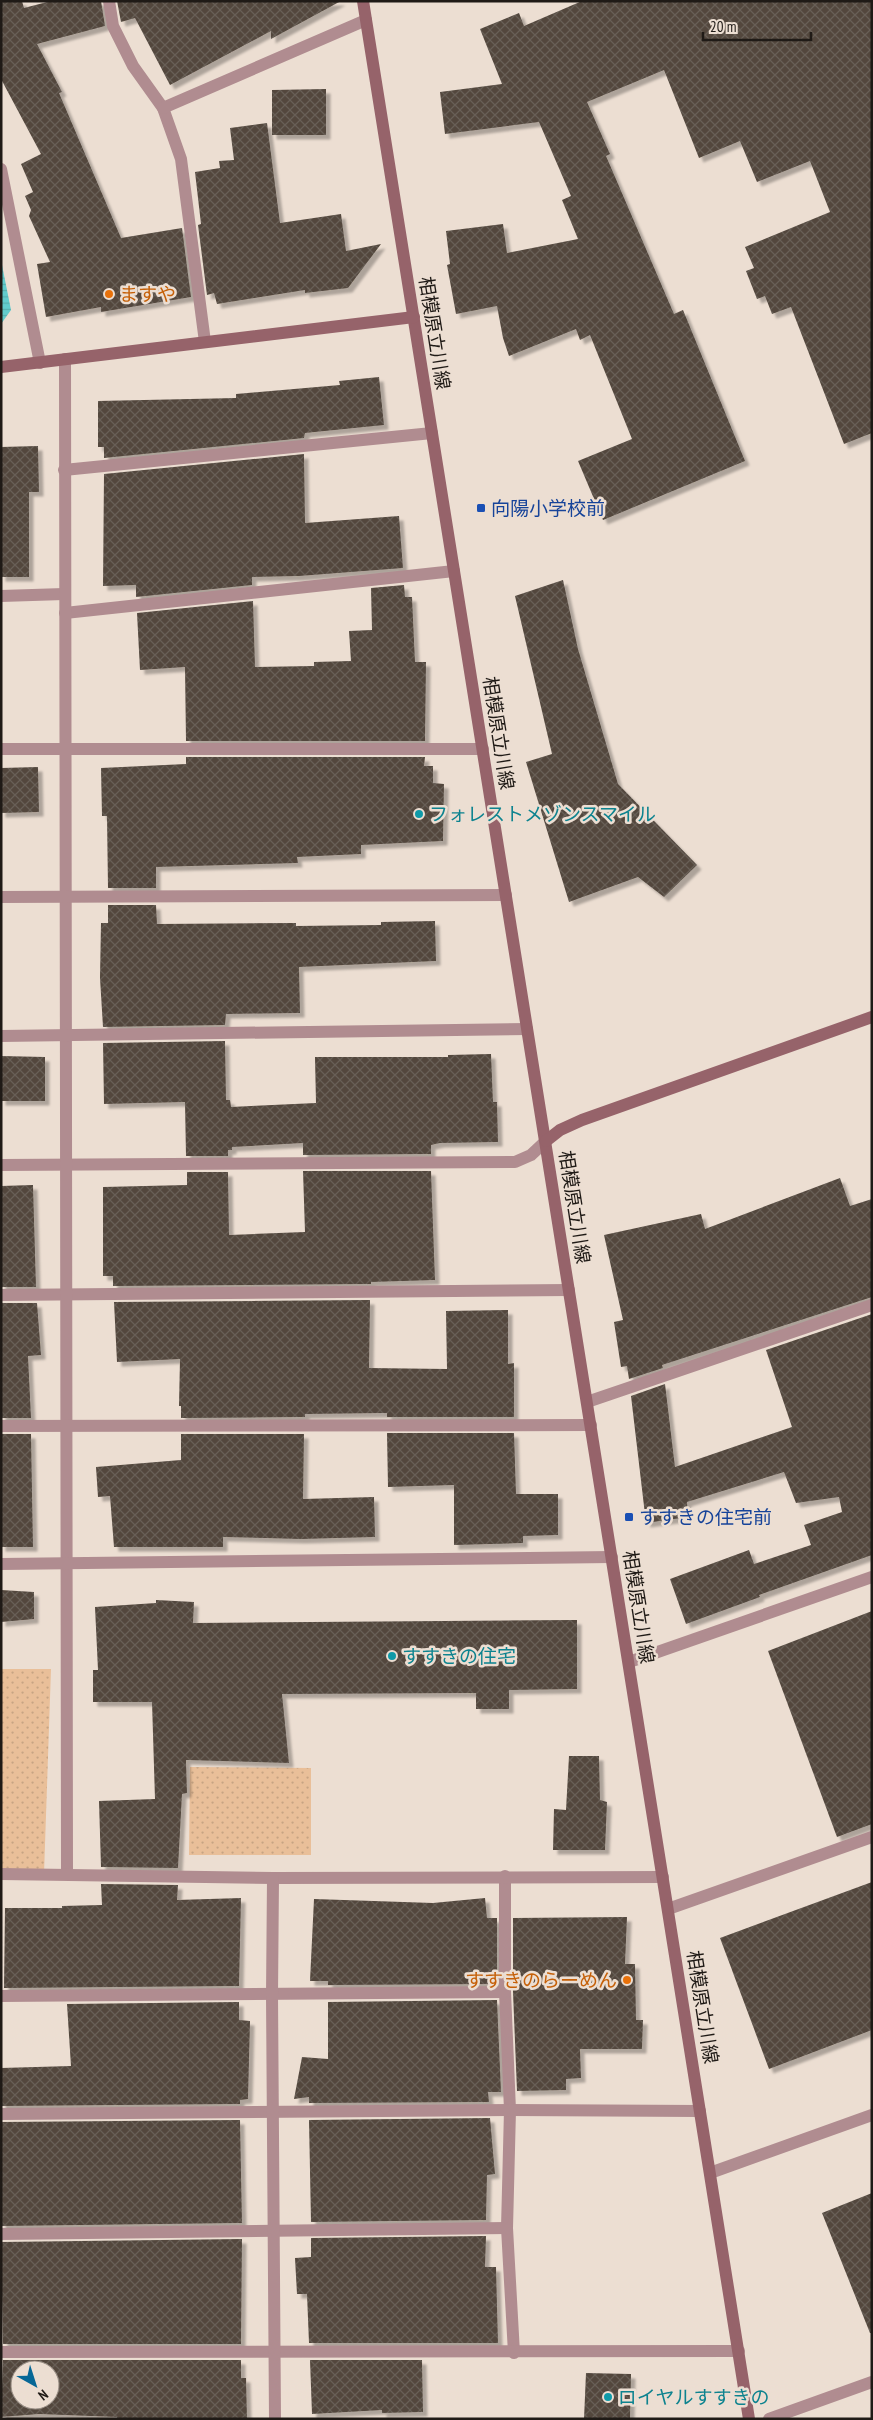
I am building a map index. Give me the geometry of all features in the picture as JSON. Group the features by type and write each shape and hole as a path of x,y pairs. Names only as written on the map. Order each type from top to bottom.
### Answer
{"main road":[{"name":"相模原立川線","path":"363,1 749,2419"},
{"path":"1,367 414,317"},
{"path":"546,1141 560,1130 582,1120 872,1017"}],"street":[{"path":"109,1 113,26 133,66 163,108 181,160 205,342"},
{"path":"163,108 366,20"},
{"path":"1,169 40,363"},
{"path":"65,359 64,613 68,1874"},
{"path":"64,470 432,433"},
{"path":"64,613 454,571"},
{"path":"1,596 64,594"},
{"path":"1,749 482,749"},
{"path":"1,897 506,895"},
{"path":"1,1036 528,1029"},
{"path":"1,1165 515,1162 531,1155 546,1141"},
{"path":"1,1295 570,1290"},
{"path":"587,1402 872,1305"},
{"path":"1,1426 591,1425"},
{"path":"1,1564 612,1557"},
{"path":"629,1662 872,1577"},
{"path":"668,1908 872,1837"},
{"path":"1,1874 273,1878 663,1877"},
{"path":"505,1876 505,1992 510,2110 507,2228 514,2353"},
{"path":"273,1878 272,2113 275,2419"},
{"path":"1,1996 505,1992"},
{"path":"1,2114 510,2110 700,2111"},
{"path":"710,2173 872,2115"},
{"path":"1,2234 274,2233 507,2228"},
{"path":"1,2352 275,2351 514,2353 738,2351"},
{"path":"770,2419 872,2382"}],"shaded area":[{"path":"1,1669 51,1669 44,1874 1,1874"},
{"path":"190,1767 311,1768 311,1855 189,1855"}],"water":[{"path":"1,260 11,310 1,324"}],"building":[{"path":"1,1 22,1 24,8 51,1 101,1 105,26 37,44 62,92 59,93 121,238 182,228 191,297 101,312 101,307 46,317 37,264 50,262 29,216 31,210 25,196 33,192 21,164 41,154 1,79"},
{"path":"117,1 341,1 271,39 271,31 170,85 135,18 121,22"},
{"path":"582,1 872,1 872,433 844,444 791,307 772,314 765,296 757,299 746,271 754,268 745,247 830,212 810,161 757,182 740,141 699,158 664,70 587,102 610,154 606,156 674,314 683,310 745,461 603,520 578,461 632,439 590,335 580,340 576,329 509,356 503,338 497,306 456,314 447,265 450,264 446,231 503,224 507,253 578,239 562,200 571,196 539,122 445,134 440,92 502,84 480,29 519,13 524,26"},
{"path":"326,89 326,135 272,135 272,90"},
{"path":"267,123 280,223 341,214 346,251 381,244 348,288 305,293 305,290 217,304 214,293 207,295 198,225 201,224 195,172 220,168 219,161 234,160 230,128"},
{"path":"379,377 384,425 305,433 304,438 104,458 104,447 98,447 98,401 236,398 236,394 340,385 339,381"},
{"path":"38,446 39,492 29,492 29,577 1,577 1,447"},
{"path":"304,454 305,523 399,516 403,568 299,576 252,577 252,585 136,597 136,585 103,586 104,474"},
{"path":"563,580 578,649 618,784 697,865 664,897 638,877 569,902 526,762 552,754 515,596"},
{"path":"404,585 405,597 412,597 415,662 426,662 425,741 186,741 185,667 140,670 137,613 253,601 255,667 314,666 314,662 351,661 349,631 372,630 371,588"},
{"path":"186,757 425,757 424,766 433,766 433,783 444,784 443,841 361,845 361,854 297,857 298,863 156,867 156,888 108,888 107,816 102,816 101,768 186,764"},
{"path":"38,767 39,812 1,813 1,768"},
{"path":"108,905 156,905 157,924 296,923 296,926 381,925 381,922 435,921 436,961 299,967 300,1013 226,1014 225,1025 103,1027 100,978 101,923 108,923"},
{"path":"225,1041 226,1100 230,1100 231,1107 316,1103 315,1057 448,1057 448,1055 491,1054 493,1102 497,1102 498,1142 440,1143 431,1145 431,1154 303,1155 303,1143 232,1147 232,1150 228,1150 228,1156 186,1156 185,1102 104,1104 103,1043"},
{"path":"1,1056 45,1057 45,1101 1,1101"},
{"path":"303,1171 431,1171 435,1280 371,1282 371,1284 113,1286 113,1276 103,1276 103,1187 187,1185 187,1172 228,1172 229,1235 305,1232"},
{"path":"840,1178 850,1206 872,1199 872,1297 662,1365 663,1368 629,1379 627,1366 621,1367 614,1322 623,1320 604,1235 701,1214 705,1229"},
{"path":"33,1185 36,1287 1,1287 1,1186"},
{"path":"370,1300 369,1368 447,1369 446,1311 508,1310 508,1364 514,1363 514,1417 387,1417 387,1413 305,1414 305,1417 181,1418 181,1406 179,1406 180,1359 117,1362 114,1302"},
{"path":"1,1303 37,1303 41,1355 28,1356 31,1418 1,1418"},
{"path":"872,1314 872,1555 759,1595 760,1597 686,1624 670,1579 749,1550 754,1564 811,1545 804,1525 842,1512 839,1497 796,1503 784,1472 687,1502 688,1517 646,1523 631,1396 665,1384 675,1467 792,1427 766,1350"},
{"path":"387,1433 514,1433 516,1494 558,1494 558,1535 523,1536 523,1543 454,1545 454,1485 388,1487"},
{"path":"1,1434 31,1434 33,1547 1,1547"},
{"path":"181,1434 304,1434 303,1499 374,1497 375,1537 301,1539 223,1537 223,1547 114,1547 110,1496 98,1497 96,1467 181,1460"},
{"path":"1,1590 34,1592 34,1619 1,1622"},
{"path":"156,1600 194,1602 193,1623 577,1620 577,1689 509,1690 509,1709 476,1709 476,1693 282,1694 289,1763 186,1760 187,1793 182,1794 178,1868 101,1867 99,1801 155,1799 152,1702 93,1702 93,1670 98,1670 95,1607 156,1603"},
{"path":"872,1611 872,1824 837,1837 768,1651"},
{"path":"569,1756 599,1756 600,1800 607,1802 605,1850 553,1850 554,1809 566,1810"},
{"path":"872,1882 872,2030 769,2069 720,1938"},
{"path":"101,1884 178,1885 177,1900 241,1898 239,1986 4,1988 5,1908 62,1908 62,1906 102,1905"},
{"path":"485,1898 487,1918 497,1918 497,1984 328,1985 328,1981 310,1981 314,1899 433,1903"},
{"path":"627,1917 625,1964 635,1964 636,2020 643,2020 642,2049 580,2049 581,2078 566,2079 566,2090 517,2091 513,1992 513,1918"},
{"path":"497,2000 501,2092 488,2092 489,2102 309,2103 309,2097 294,2099 302,2057 328,2059 328,2002"},
{"path":"239,2002 239,2020 250,2021 248,2099 240,2100 240,2104 1,2106 1,2068 71,2066 67,2004"},
{"path":"490,2118 495,2174 487,2175 486,2220 311,2222 309,2120"},
{"path":"240,2120 242,2223 1,2226 1,2122"},
{"path":"872,2193 872,2333 870,2333 822,2213"},
{"path":"486,2236 485,2267 496,2267 498,2343 309,2343 307,2294 297,2294 295,2258 311,2257 311,2238"},
{"path":"242,2239 241,2344 3,2344 1,2242"},
{"path":"3,2360 10,2360 10,2410 60,2410 60,2360 241,2360 241,2378 246,2378 247,2418 117,2419 117,2417 39,2414 1,2417"},
{"path":"310,2360 422,2360 423,2412 382,2413 382,2410 312,2414"},
{"name":"ロイヤルすすきの","path":"586,2373 631,2374 630,2419 584,2419"}],"place":[{"name":"ますや","path":"109,294"},
{"name":"向陽小学校前","path":"481,508"},
{"name":"フォレストメゾンスマイル","path":"419,814"},
{"name":"すすきの住宅前","path":"629,1517"},
{"name":"すすきの住宅","path":"392,1656"},
{"name":"すすきのらーめん","path":"627,1980"},
{"name":"ロイヤルすすきの","path":"608,2397"}]}
